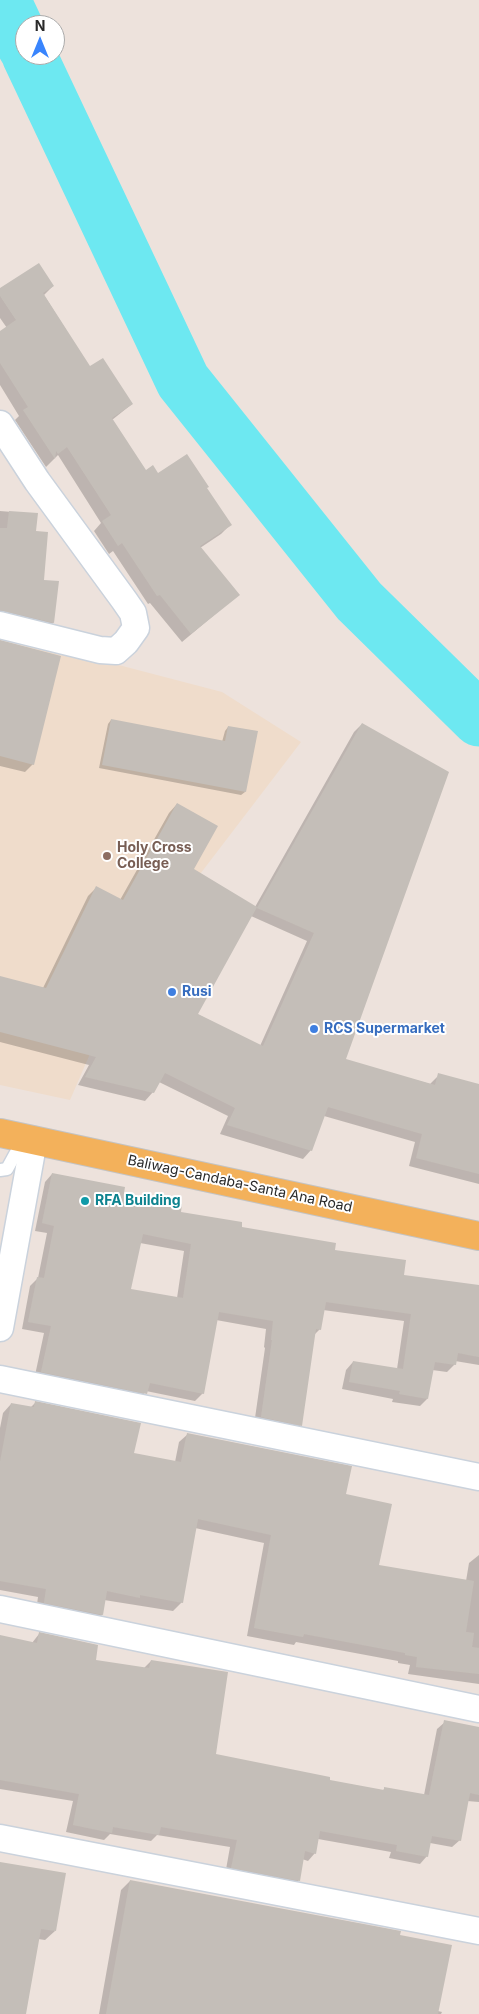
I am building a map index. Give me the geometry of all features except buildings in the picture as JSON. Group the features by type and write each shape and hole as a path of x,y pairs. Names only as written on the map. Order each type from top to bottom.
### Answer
{"main road":[{"name":"Baliwag-Candaba-Santa Ana Road","path":"20,1137 479,1236"}],"street":[{"path":"0,424 37,481 124,600 133,614 136,628 126,642 116,651 100,650 0,624"},
{"path":"0,1328 12,1172 20,1137"},
{"path":"0,1379 479,1476"},
{"path":"0,1610 479,1709"},
{"path":"0,1838 479,1931"}],"shaded area":[{"name":"Holy Cross College","path":"0,634 222,692 301,742 126,971 70,1100 0,1085"}],"waterway":[{"path":"3,0 15,26"},
{"path":"34,65 183,381 359,601 479,719"}],"place":[{"name":"Holy Cross College","path":"107,856"},
{"name":"Rusi","path":"172,992"},
{"name":"RCS Supermarket","path":"314,1029"},
{"name":"RFA Building","path":"85,1201"}]}
